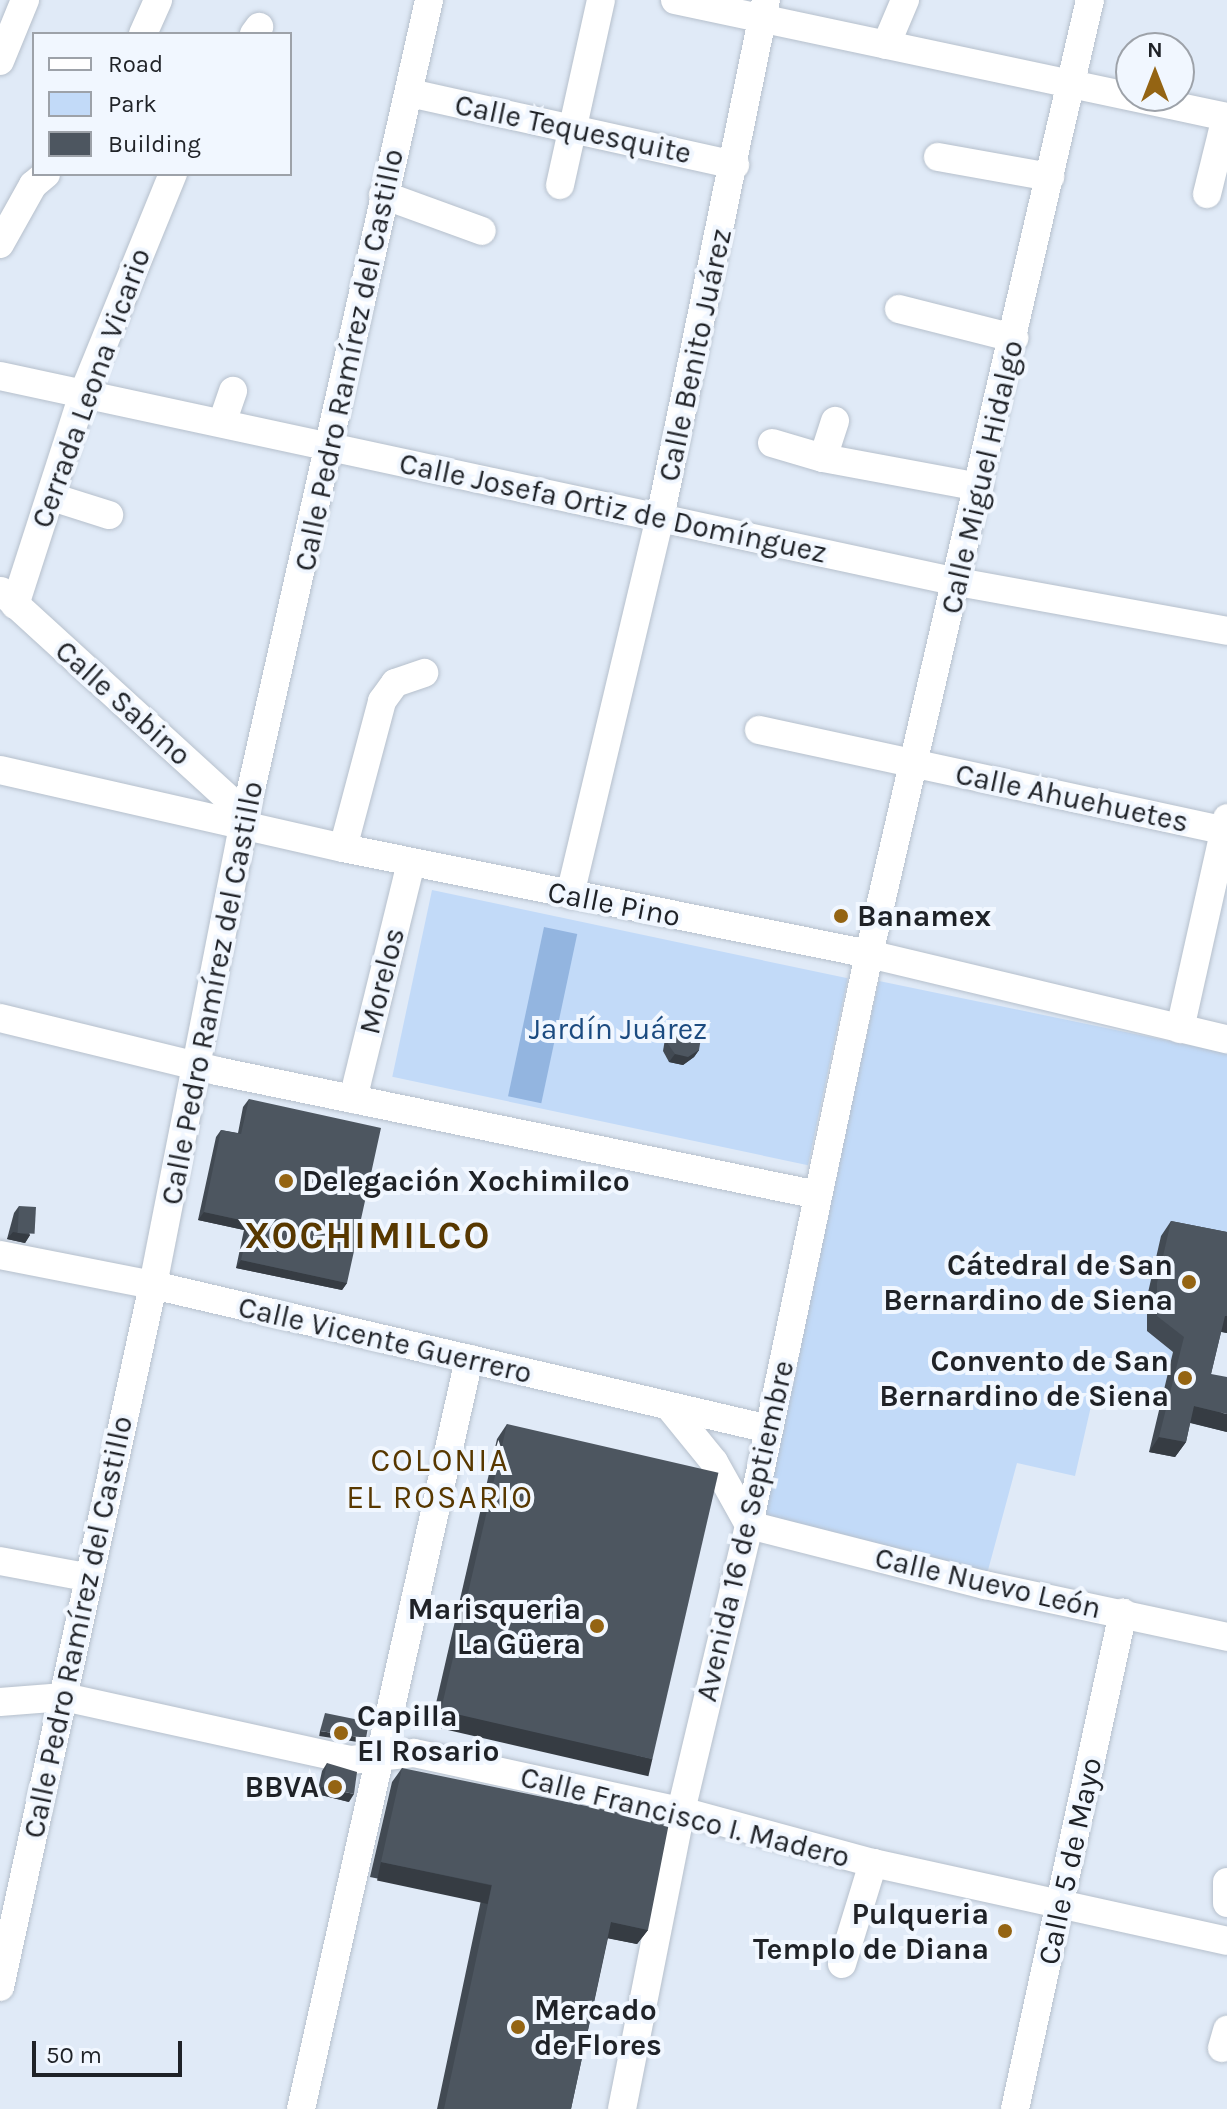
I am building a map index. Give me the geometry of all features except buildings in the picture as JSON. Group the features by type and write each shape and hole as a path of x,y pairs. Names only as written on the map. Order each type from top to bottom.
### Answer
{"street":[{"path":"0,61 25,0"},
{"path":"144,32 158,0"},
{"name":"Calle Pedro Ramírez del Castillo","path":"0,1987 64,1697 86,1577 153,1285 245,820 331,448 383,195 410,93 429,0"},
{"path":"560,185 569,128 601,0"},
{"path":"675,0 764,10 886,45 1227,117 1207,194"},
{"path":"886,45 905,0"},
{"name":"Calle Miguel Hidalgo","path":"869,954 916,765 1090,0"},
{"name":"Calle Benito Juárez","path":"570,895 660,518 735,165 764,10"},
{"name":"Calle Tequesquite","path":"410,93 735,165"},
{"path":"938,157 1050,177"},
{"path":"0,244 33,185 44,176"},
{"name":"Cerrada Leona Vicario","path":"8,598 52,497 83,394 172,176"},
{"path":"383,195 482,231"},
{"path":"899,309 1014,338"},
{"name":"Calle Josefa Ortiz de Domínguez","path":"0,376 958,582 1227,631"},
{"path":"222,423 233,391"},
{"path":"823,458 835,421"},
{"path":"772,443 823,458 979,487"},
{"path":"52,497 109,515"},
{"name":"Calle Sabino","path":"8,598 245,820"},
{"path":"343,848 382,701 395,683 424,673"},
{"name":"Calle Ahuehuetes","path":"759,730 916,765 1226,826"},
{"name":"Calle Pino","path":"0,770 245,820 343,848 411,863 869,954 1227,1039"},
{"path":"1180,1029 1226,826"},
{"name":"Morelos","path":"353,1099 411,863"},
{"name":"Avenida 16 de Septiembre","path":"622,2109 681,1811 749,1525 869,954"},
{"path":"0,1018 353,1099 818,1195"},
{"name":"Calle Vicente Guerrero","path":"0,1255 153,1285 671,1409 769,1429"},
{"path":"301,2109 377,1755 469,1359"},
{"path":"671,1409 714,1462 749,1525"},
{"name":"Calle Nuevo León","path":"749,1525 985,1585 1227,1637"},
{"path":"0,1561 86,1577"},
{"name":"Calle 5 de Mayo","path":"1015,2109 1123,1613"},
{"name":"Calle Francisco I. Madero","path":"0,1702 64,1697 351,1760 414,1753 681,1811 873,1863 1061,1906 1226,1936"},
{"path":"842,1964 873,1863"},
{"path":"1227,1882 1227,1903"}],"green space":[{"name":"Jardín Juárez","path":"432,890 848,978 808,1165 392,1077"},
{"path":"879,981 1227,1053 1227,1249 1147,1330 1173,1352 1160,1407 1094,1393 1075,1476 1017,1463 987,1574 758,1519"}],"shaded area":[{"path":"544,927 577,934 541,1103 508,1096"}],"place":[{"name":"Banamex","path":"841,916"},
{"name":"Delegación Xochimilco","path":"286,1181"},
{"name":"Cátedral de San Bernardino de Siena","path":"1189,1282"},
{"name":"Convento de San Bernardino de Siena","path":"1185,1378"},
{"name":"Marisqueria La Güera","path":"597,1626"},
{"name":"Capilla El Rosario","path":"341,1733"},
{"name":"BBVA","path":"335,1787"},
{"name":"Pulqueria Templo de Diana","path":"1005,1931"},
{"name":"Mercado de Flores","path":"518,2027"}],"district":[{"name":"XOCHIMILCO","path":"368,1236"},
{"name":"COLONIA EL ROSARIO","path":"440,1480"}]}
